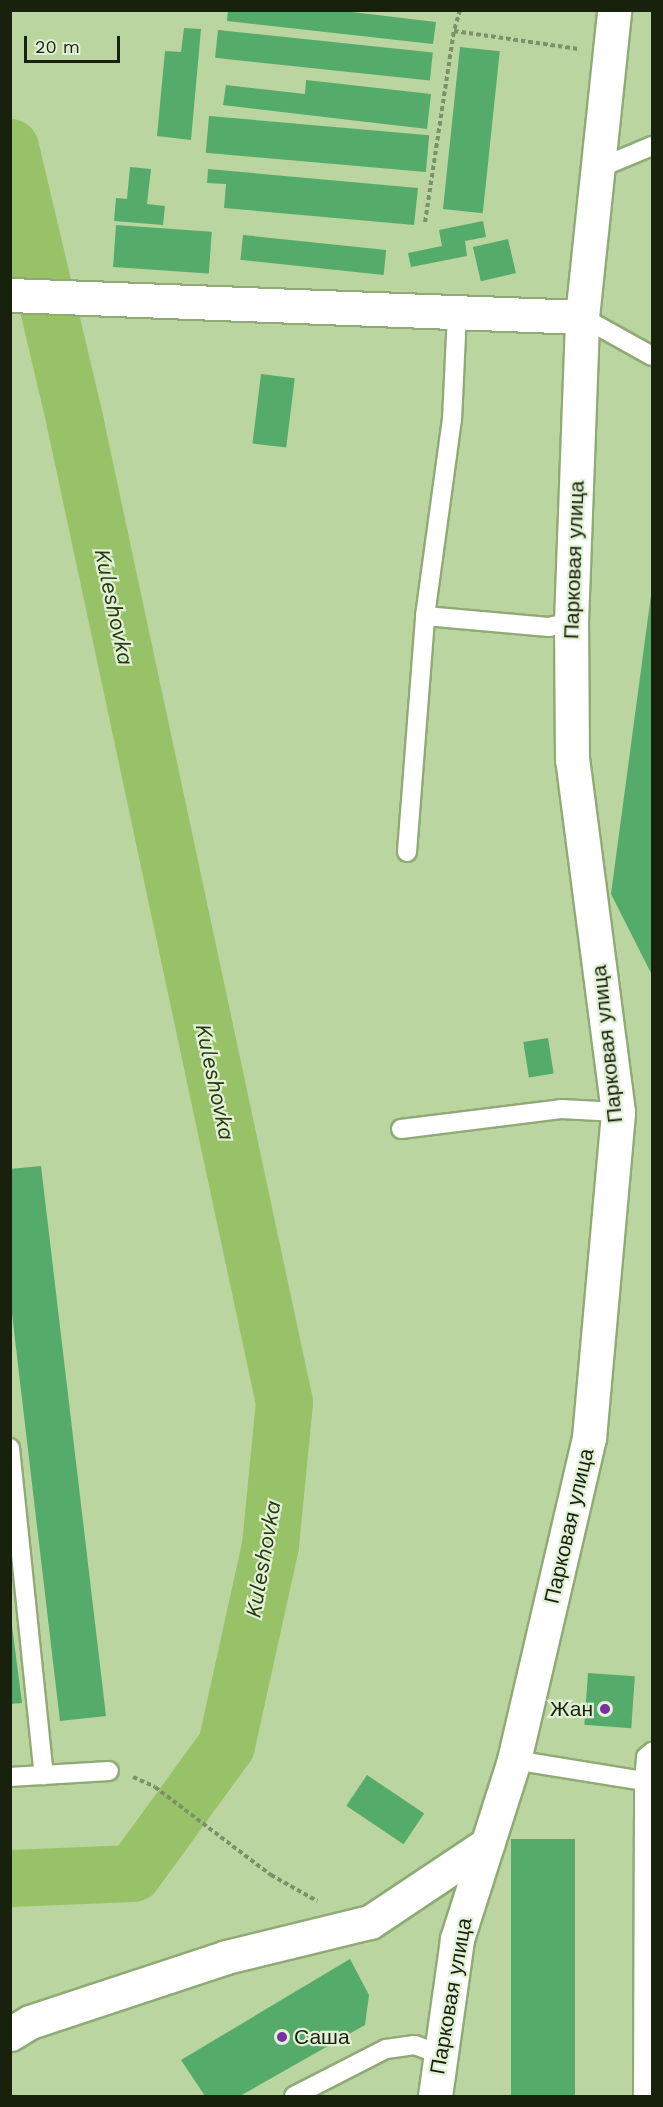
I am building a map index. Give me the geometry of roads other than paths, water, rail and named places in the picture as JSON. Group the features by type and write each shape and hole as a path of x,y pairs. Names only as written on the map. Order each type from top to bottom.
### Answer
{"street":[{"name":"Парковая улица","path":"435,2097 438,2054 457,1939 514,1760 590,1438 618,1112 572,760 571,622 582,317 614,10"},
{"path":"10,296 582,317"},
{"path":"10,2034 30,2022 226,1957 370,1922 487,1844"}],"lane":[{"path":"597,169 652,146"},
{"path":"407,852 425,616 452,420 457,312"},
{"path":"582,317 652,356"},
{"path":"425,616 549,627 571,622"},
{"path":"401,1129 561,1109 618,1112"},
{"path":"10,1448 44,1775"},
{"path":"643,2097 644,1781 646,1757 652,1752"},
{"path":"514,1760 644,1781"},
{"path":"10,1777 109,1771"},
{"path":"294,2097 386,2049 415,2045 438,2054"}],"waterway":[{"name":"Kuleshovka","path":"10,147 75,423 284,1402 270,1545 226,1745 133,1873 10,1878"}],"place":[{"name":"Жан","path":"605,1709"},
{"name":"Саша","path":"282,2037"}]}
